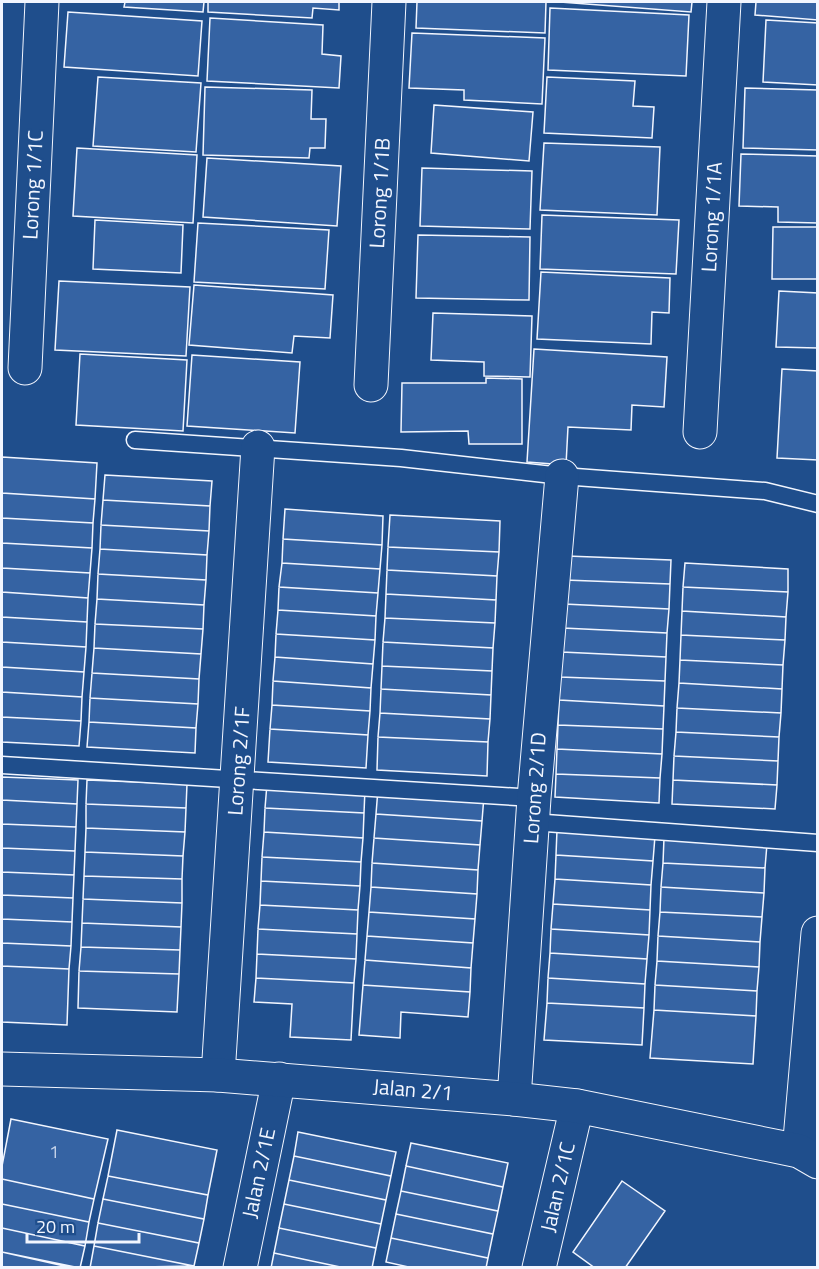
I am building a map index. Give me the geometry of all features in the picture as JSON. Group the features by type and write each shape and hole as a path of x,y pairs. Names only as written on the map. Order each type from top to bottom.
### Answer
{"street":[{"name":"Lorong 1/1C","path":"25,368 42,2"},
{"name":"Lorong 1/1B","path":"371,384 389,2"},
{"name":"Lorong 1/1A","path":"700,432 724,2"},
{"name":"Lorong 2/1F","path":"218,1075 258,447"},
{"name":"Lorong 2/1D","path":"514,1099 533,810 562,476"},
{"path":"808,1157 818,933"},
{"name":"Jalan 2/1","path":"2,1069 218,1075 514,1099 577,1106 808,1157"},
{"name":"Jalan 2/1E","path":"240,1268 279,1079"},
{"name":"Jalan 2/1C","path":"539,1268 577,1106"}],"lane":[{"path":"135,440 402,458 562,476 765,492 818,504"},
{"path":"2,765 238,780 533,810 818,843"}],"building":[{"path":"125,2 204,2 203,12 124,7"},
{"path":"208,2 339,2 339,10 313,8 312,18 208,12"},
{"path":"417,2 546,2 545,33 416,28"},
{"path":"560,2 692,2 691,12"},
{"path":"756,2 818,2 818,20 755,15"},
{"path":"550,8 689,15 686,76 548,70"},
{"path":"68,12 202,21 198,76 64,67"},
{"path":"210,18 323,25 322,54 341,56 339,88 207,81"},
{"path":"766,20 818,23 818,85 763,82"},
{"path":"412,33 545,38 542,104 464,100 464,90 409,88"},
{"path":"98,77 201,83 196,152 93,146"},
{"path":"547,77 635,81 633,106 654,107 652,138 544,133"},
{"path":"205,87 312,90 311,119 326,119 325,148 310,148 309,158 203,155"},
{"path":"745,88 818,90 818,150 743,148"},
{"path":"434,105 533,112 529,161 431,153"},
{"path":"544,143 660,147 657,215 540,210"},
{"path":"77,148 197,155 193,223 73,216"},
{"path":"741,154 818,156 818,223 778,222 778,207 739,206"},
{"path":"207,158 341,166 337,226 203,217"},
{"path":"422,168 532,171 530,229 420,226"},
{"path":"542,215 679,220 676,274 540,269"},
{"path":"95,220 183,225 181,273 93,269"},
{"path":"198,223 329,230 325,289 194,282"},
{"path":"773,227 818,227 818,279 772,279"},
{"path":"418,235 530,237 529,300 416,298"},
{"path":"541,272 670,278 669,313 652,312 651,344 537,339"},
{"path":"59,281 190,287 186,356 55,350"},
{"path":"194,285 333,295 330,338 294,336 292,353 189,345"},
{"path":"779,291 818,293 818,348 776,347"},
{"path":"433,313 532,316 530,377 484,376 484,362 431,360"},
{"path":"534,349 667,357 664,407 632,405 631,430 568,427 566,465 527,462"},
{"path":"80,354 187,360 183,431 76,425"},
{"path":"192,355 300,362 295,433 187,426"},
{"path":"782,369 818,371 818,460 777,458"},
{"path":"486,378 522,379 522,444 469,444 468,431 401,432 402,383 486,383"},
{"path":"2,457 97,463 95,499 2,493"},
{"path":"105,475 212,481 210,506 103,500"},
{"path":"2,493 95,499 93,523 2,518"},
{"path":"103,500 210,506 209,531 101,525"},
{"path":"285,509 383,516 382,545 283,539"},
{"path":"390,515 500,521 499,552 388,547"},
{"path":"2,518 93,523 92,548 2,543"},
{"path":"101,525 209,531 207,555 100,549"},
{"path":"283,539 382,545 380,569 282,563"},
{"path":"2,543 92,548 90,573 2,568"},
{"path":"388,547 499,552 497,576 387,570"},
{"path":"100,549 207,555 206,580 98,574"},
{"path":"567,556 671,560 670,584 565,580"},
{"path":"282,563 380,569 378,593 279,587"},
{"path":"685,563 788,569 788,592 683,587"},
{"path":"2,568 90,573 88,598 2,592"},
{"path":"387,570 497,576 496,600 386,594"},
{"path":"98,574 206,580 204,605 97,599"},
{"path":"565,580 670,584 669,609 564,604"},
{"path":"279,587 378,593 376,616 278,610"},
{"path":"683,587 788,592 786,617 682,611"},
{"path":"2,592 88,598 87,622 2,617"},
{"path":"386,594 496,600 495,623 385,618"},
{"path":"97,599 204,605 203,629 95,624"},
{"path":"564,604 669,609 667,633 563,628"},
{"path":"278,610 376,616 375,640 276,634"},
{"path":"682,611 786,617 785,640 681,635"},
{"path":"2,617 87,622 86,647 2,642"},
{"path":"385,618 495,623 493,648 383,642"},
{"path":"95,624 203,629 201,654 94,648"},
{"path":"563,628 667,633 666,657 562,652"},
{"path":"276,634 375,640 373,664 275,657"},
{"path":"681,635 785,640 783,665 680,660"},
{"path":"2,642 86,647 84,672 2,667"},
{"path":"383,642 493,648 492,671 382,666"},
{"path":"94,648 201,654 199,679 92,673"},
{"path":"562,652 666,657 665,681 560,677"},
{"path":"275,657 373,664 371,688 273,681"},
{"path":"680,660 783,665 782,689 679,683"},
{"path":"382,666 492,671 491,695 381,689"},
{"path":"2,667 84,672 82,697 2,692"},
{"path":"92,673 199,679 198,704 90,698"},
{"path":"560,677 665,681 664,706 559,700"},
{"path":"273,681 371,688 370,711 272,705"},
{"path":"679,683 782,689 781,713 677,708"},
{"path":"381,689 491,695 490,719 380,713"},
{"path":"2,692 82,697 81,721 2,717"},
{"path":"90,698 198,704 196,728 89,722"},
{"path":"559,700 664,706 663,729 558,725"},
{"path":"272,705 370,711 368,735 270,729"},
{"path":"677,708 781,713 779,737 676,732"},
{"path":"380,713 490,719 488,742 378,737"},
{"path":"2,717 81,721 79,746 2,742"},
{"path":"89,722 196,728 195,753 87,747"},
{"path":"558,725 663,729 662,754 557,749"},
{"path":"270,729 368,735 366,768 268,762"},
{"path":"676,732 779,737 778,761 674,756"},
{"path":"378,737 488,742 487,776 377,770"},
{"path":"557,749 662,754 660,778 556,774"},
{"path":"674,756 778,761 777,785 673,780"},
{"path":"556,774 660,778 659,803 555,797"},
{"path":"2,777 78,780 77,804 2,800"},
{"path":"87,780 187,784 186,808 86,804"},
{"path":"673,780 777,785 775,809 672,804"},
{"path":"267,784 365,789 364,813 265,808"},
{"path":"378,789 484,796 482,821 376,814"},
{"path":"2,800 77,804 76,827 2,824"},
{"path":"86,804 186,808 185,832 86,828"},
{"path":"265,808 364,813 363,838 264,832"},
{"path":"376,814 482,821 480,845 374,838"},
{"path":"2,824 76,827 75,851 2,848"},
{"path":"86,828 185,832 183,856 85,852"},
{"path":"557,830 655,836 653,861 556,855"},
{"path":"264,832 363,838 361,862 262,857"},
{"path":"374,838 480,845 478,870 372,863"},
{"path":"664,838 767,844 765,868 663,863"},
{"path":"2,848 75,851 74,875 2,872"},
{"path":"85,852 183,856 182,879 84,876"},
{"path":"556,855 653,861 651,885 555,879"},
{"path":"262,857 361,862 360,886 261,881"},
{"path":"372,863 478,870 477,894 371,887"},
{"path":"663,863 765,868 764,893 661,887"},
{"path":"2,872 74,875 73,898 2,895"},
{"path":"84,876 182,879 182,903 83,899"},
{"path":"555,879 651,885 650,910 553,904"},
{"path":"261,881 360,886 358,910 260,905"},
{"path":"371,887 477,894 475,919 369,912"},
{"path":"661,887 764,893 762,917 660,912"},
{"path":"2,895 73,898 72,922 2,919"},
{"path":"83,899 182,903 181,927 82,923"},
{"path":"553,904 650,910 649,935 551,929"},
{"path":"260,905 358,910 357,934 258,929"},
{"path":"369,912 475,919 473,943 367,936"},
{"path":"660,912 762,917 760,942 658,936"},
{"path":"2,919 72,922 71,946 2,943"},
{"path":"82,923 181,927 180,950 81,947"},
{"path":"258,929 357,934 356,959 257,954"},
{"path":"551,929 649,935 647,959 550,953"},
{"path":"367,936 473,943 471,968 365,960"},
{"path":"658,936 760,942 759,967 657,961"},
{"path":"2,943 71,946 69,969 2,966"},
{"path":"81,947 180,950 179,974 79,971"},
{"path":"550,953 647,959 645,984 548,978"},
{"path":"257,954 356,959 354,983 256,978"},
{"path":"365,960 471,968 470,992 363,985"},
{"path":"657,961 759,967 757,991 655,985"},
{"path":"2,966 69,969 67,1025 2,1022"},
{"path":"79,971 179,974 177,1012 78,1008"},
{"path":"256,978 354,983 351,1040 290,1037 292,1004 254,1002"},
{"path":"548,978 645,984 644,1008 547,1003"},
{"path":"363,985 470,992 468,1017 401,1012 400,1038 359,1035"},
{"path":"655,985 757,991 756,1016 654,1010"},
{"path":"547,1003 644,1008 642,1045 544,1040"},
{"path":"654,1010 756,1016 753,1064 650,1058"},
{"path":"11,1119 108,1139 94,1199 2,1179 2,1166"},
{"path":"117,1130 217,1150 208,1195 108,1176"},
{"path":"298,1132 396,1152 391,1176 294,1156"},
{"path":"411,1143 508,1163 503,1187 406,1166"},
{"path":"294,1156 391,1176 386,1200 289,1180"},
{"path":"406,1166 503,1187 498,1211 401,1191"},
{"path":"108,1176 208,1195 204,1219 103,1199"},
{"path":"2,1179 94,1199 89,1222 2,1204"},
{"path":"289,1180 386,1200 381,1224 284,1204"},
{"path":"622,1181 665,1211 625,1268 595,1268 573,1252"},
{"path":"401,1191 498,1211 493,1234 396,1214"},
{"path":"103,1199 204,1219 199,1243 98,1223"},
{"path":"2,1204 89,1222 85,1246 2,1228"},
{"path":"284,1204 381,1224 376,1248 279,1228"},
{"path":"396,1214 493,1234 488,1258 391,1238"},
{"path":"98,1223 199,1243 194,1266 94,1246"},
{"path":"2,1228 85,1246 80,1268 2,1252"},
{"path":"279,1228 376,1248 372,1268 345,1268 274,1253"},
{"path":"391,1238 488,1258 486,1268 413,1268 386,1262"},
{"path":"94,1246 194,1266 90,1268"},
{"path":"2,1252 73,1268 2,1268"},
{"path":"274,1253 345,1268 271,1268"}]}
